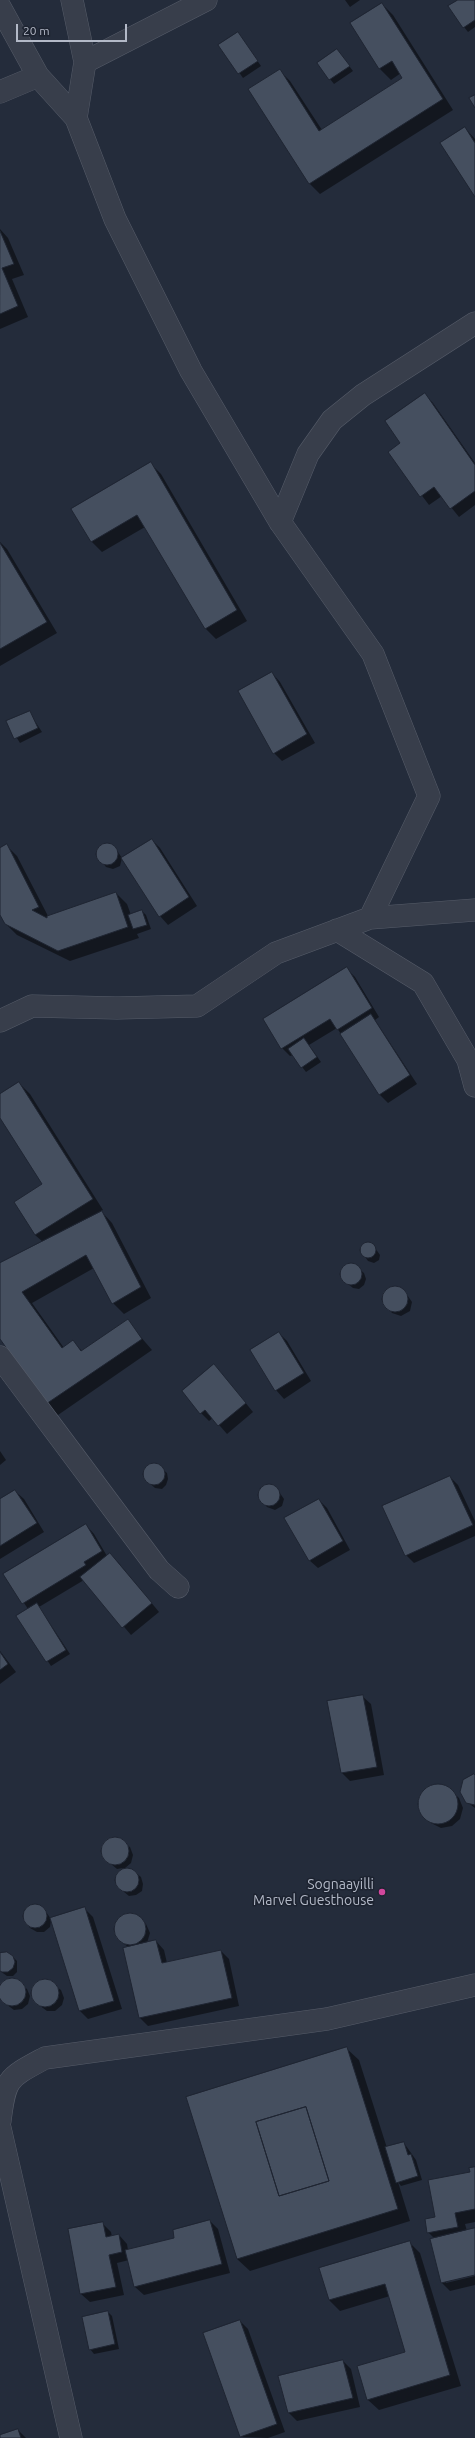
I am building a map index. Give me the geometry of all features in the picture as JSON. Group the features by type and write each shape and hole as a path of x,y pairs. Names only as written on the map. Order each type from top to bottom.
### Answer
{"street":[{"path":"72,0 85,62 76,118"},
{"path":"85,62 206,0"},
{"path":"0,7 38,76 76,118 116,219 190,371 280,522 373,654 429,796 370,918"},
{"path":"0,92 38,76"},
{"path":"280,522 308,454 332,420 363,395 475,323"},
{"path":"0,1021 32,1006 117,1008 197,1006 276,953 370,918 475,910"},
{"path":"337,930 423,983 468,1060 475,1086"},
{"path":"0,1357 160,1570 178,1587"},
{"path":"0,2121 3,2092 15,2074 45,2058 327,2019 475,1985"},
{"path":"0,2128 71,2438"}],"building":[{"path":"458,0 475,0 475,20 463,28 448,6"},
{"path":"382,3 443,99 309,184 248,89 280,69 319,131 402,78 392,61 379,69 350,23"},
{"path":"238,32 258,61 238,74 218,45"},
{"path":"337,49 350,66 329,80 317,63"},
{"path":"475,95 475,108 469,98"},
{"path":"465,127 475,143 475,197 440,143"},
{"path":"0,231 14,264 2,268 18,306 0,314"},
{"path":"425,393 475,465 475,491 450,509 434,487 420,497 388,452 400,443 385,421"},
{"path":"151,462 237,610 205,629 137,515 91,542 71,509"},
{"path":"0,543 47,622 0,649"},
{"path":"272,672 307,734 273,754 238,691"},
{"path":"30,711 38,728 14,739 6,721"},
{"path":"152,839 189,897 159,917 121,858"},
{"path":"107,843 115,846 118,854 115,862 107,865 99,862 96,854 99,846"},
{"path":"7,844 39,907 32,910 47,918 47,916 116,892 128,927 58,951 5,924 0,915 0,848"},
{"path":"142,910 147,925 133,929 128,915"},
{"path":"347,967 372,1008 337,1030 330,1019 281,1049 263,1019"},
{"path":"371,1014 410,1075 379,1095 340,1034"},
{"path":"304,1038 317,1057 301,1068 288,1049"},
{"path":"19,1082 93,1199 35,1235 14,1202 42,1184 0,1118 0,1094"},
{"path":"102,1211 141,1287 112,1304 86,1255 22,1292 62,1348 73,1340 81,1351 128,1319 142,1339 46,1404 0,1339 0,1263"},
{"path":"368,1242 374,1244 376,1250 374,1256 368,1258 362,1256 360,1250 362,1244"},
{"path":"351,1263 359,1266 362,1274 359,1282 351,1285 343,1282 340,1274 343,1266"},
{"path":"395,1286 404,1290 408,1299 404,1308 395,1312 386,1308 382,1299 386,1290"},
{"path":"279,1332 304,1373 275,1391 250,1350"},
{"path":"214,1364 246,1403 218,1426 205,1410 200,1414 182,1391"},
{"path":"154,1463 162,1466 165,1474 162,1482 154,1485 146,1482 143,1474 146,1466"},
{"path":"450,1476 473,1525 405,1556 382,1506"},
{"path":"269,1484 277,1487 280,1495 277,1503 269,1506 261,1503 258,1495 261,1487"},
{"path":"15,1490 37,1523 0,1546 0,1499"},
{"path":"319,1499 343,1541 309,1561 284,1518"},
{"path":"86,1524 102,1551 84,1562 86,1565 22,1604 3,1574"},
{"path":"110,1553 152,1603 122,1628 80,1577"},
{"path":"37,1603 66,1650 46,1662 16,1616"},
{"path":"0,1652 8,1664 0,1670"},
{"path":"363,1695 377,1767 341,1773 327,1701"},
{"path":"474,1774 475,1805 466,1803 460,1792 463,1780"},
{"path":"438,1784 446,1786 452,1790 456,1796 458,1804 456,1812 452,1818 446,1822 438,1824 430,1822 424,1818 420,1812 418,1804 420,1796 424,1790 430,1786"},
{"path":"115,1837 125,1841 129,1851 125,1861 115,1865 105,1861 101,1851 105,1841"},
{"path":"127,1868 136,1871 139,1880 136,1889 127,1892 118,1889 115,1880 118,1871"},
{"path":"35,1904 44,1907 47,1916 44,1925 35,1928 26,1925 23,1916 26,1907"},
{"path":"85,1907 114,2001 79,2011 50,1918"},
{"path":"127,1913 133,1913 143,1920 146,1929 145,1935 139,1942 133,1945 127,1945 117,1938 114,1932 114,1926 121,1916"},
{"path":"156,1940 162,1963 221,1950 232,1998 139,2018 123,1948"},
{"path":"7,1952 13,1956 15,1962 13,1968 8,1972 2,1972 0,1971 0,1953"},
{"path":"12,1978 22,1982 26,1992 22,2002 12,2006 2,2002 -2,1992 2,1982"},
{"path":"45,1979 55,1983 59,1993 55,2003 45,2007 35,2003 31,1993 35,1983"},
{"path":"347,2047 398,2209 237,2259 186,2097","holes":["306,2107 329,2181 279,2196 256,2122"]},
{"path":"306,2107 329,2181 279,2196 256,2122"},
{"path":"404,2142 408,2155 411,2154 418,2176 396,2183 385,2147"},
{"path":"475,2167 475,2209 455,2213 458,2227 427,2233 425,2219 435,2217 428,2180 470,2172 469,2168"},
{"path":"210,2220 222,2264 134,2287 125,2250 174,2238 173,2230"},
{"path":"103,2222 106,2237 119,2234 122,2252 109,2255 116,2287 80,2294 68,2229"},
{"path":"475,2228 475,2275 441,2283 430,2239"},
{"path":"410,2241 450,2375 367,2400 357,2366 405,2352 385,2284 329,2300 319,2268"},
{"path":"108,2311 115,2344 89,2350 82,2317"},
{"path":"240,2320 277,2424 240,2437 203,2333"},
{"path":"343,2360 353,2398 288,2413 278,2376"},
{"path":"18,2429 21,2438 0,2438 0,2435"}],"place":[{"name":"Sognaayilli Marvel Guesthouse","path":"382,1892"}]}
